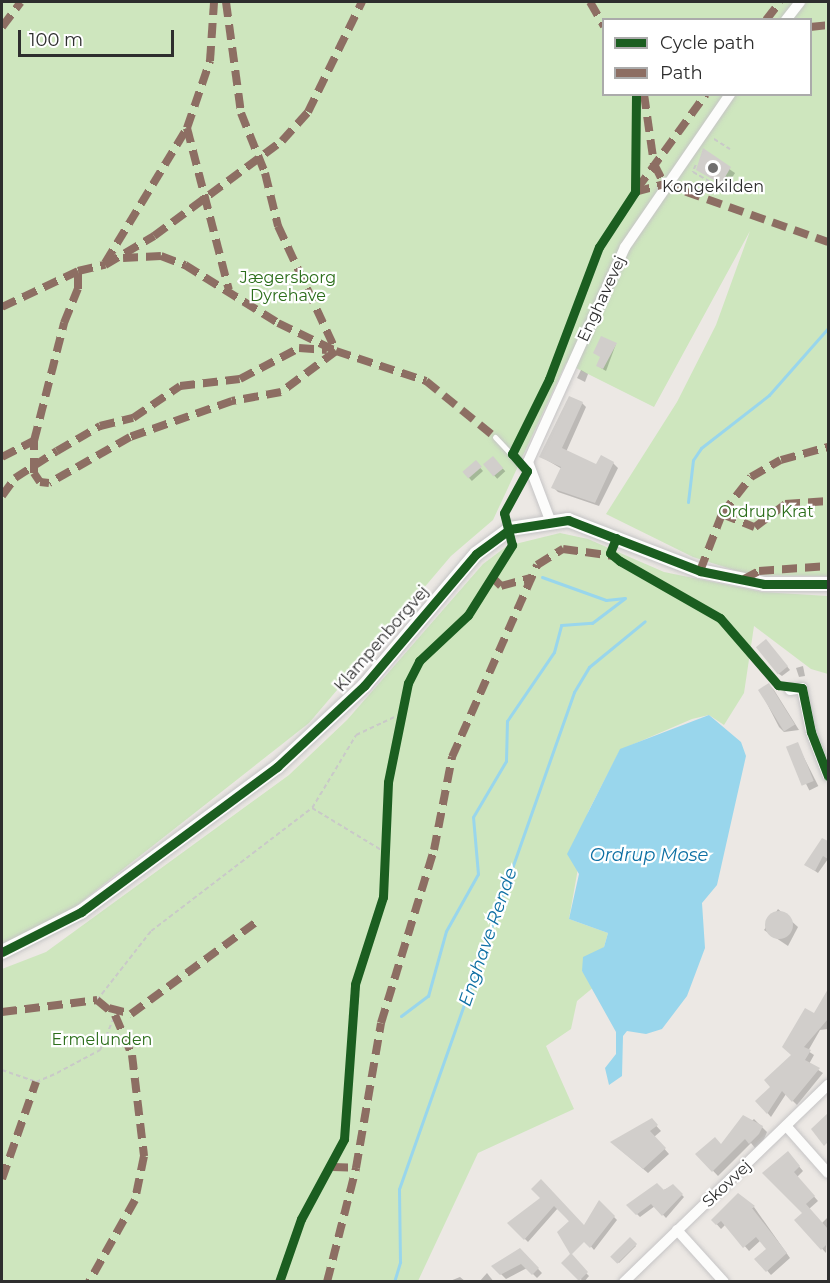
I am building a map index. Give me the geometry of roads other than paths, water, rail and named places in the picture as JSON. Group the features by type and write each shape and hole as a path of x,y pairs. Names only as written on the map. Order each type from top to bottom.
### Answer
{"street":[{"path":"788,18 800,2"},
{"name":"Enghavevej","path":"527,471 626,247 729,96"},
{"path":"527,471 550,520"},
{"name":"Klampenborgvej","path":"2,952 81,912 277,767 364,686 476,554 510,529 550,520 587,524 700,571 764,584 828,584"},
{"path":"790,690 802,688 811,732 828,776"},
{"name":"Skovvej","path":"624,1281 788,1128 828,1085"},
{"path":"788,1128 828,1173"},
{"path":"677,1230 724,1281"}],"lane":[{"path":"495,437 527,471"}],"water":[{"name":"Ordrup Mose","path":"709,715 741,742 746,756 717,885 702,903 705,948 687,996 662,1029 646,1034 627,1031 623,1036 622,1076 609,1085 605,1068 616,1054 616,1032 582,971 583,957 604,947 608,933 569,919 579,874 567,854 620,749"}],"waterway":[{"path":"688,502 693,460 701,448 769,395 828,328"},
{"path":"542,577 606,600 625,598"},
{"path":"401,1016 428,996 446,931 478,874 473,817 506,761 507,721 554,652 561,625 592,623 625,598"},
{"name":"Enghave Rende","path":"394,1282 400,1262 399,1189 574,692 589,667 645,621"}],"place":[{"name":"Kongekilden","path":"713,168"}],"park label":[{"name":"Jægersborg Dyrehave","path":"288,287"},
{"name":"Ordrup Krat","path":"766,512"},
{"name":"Ermelunden","path":"102,1040"}]}
